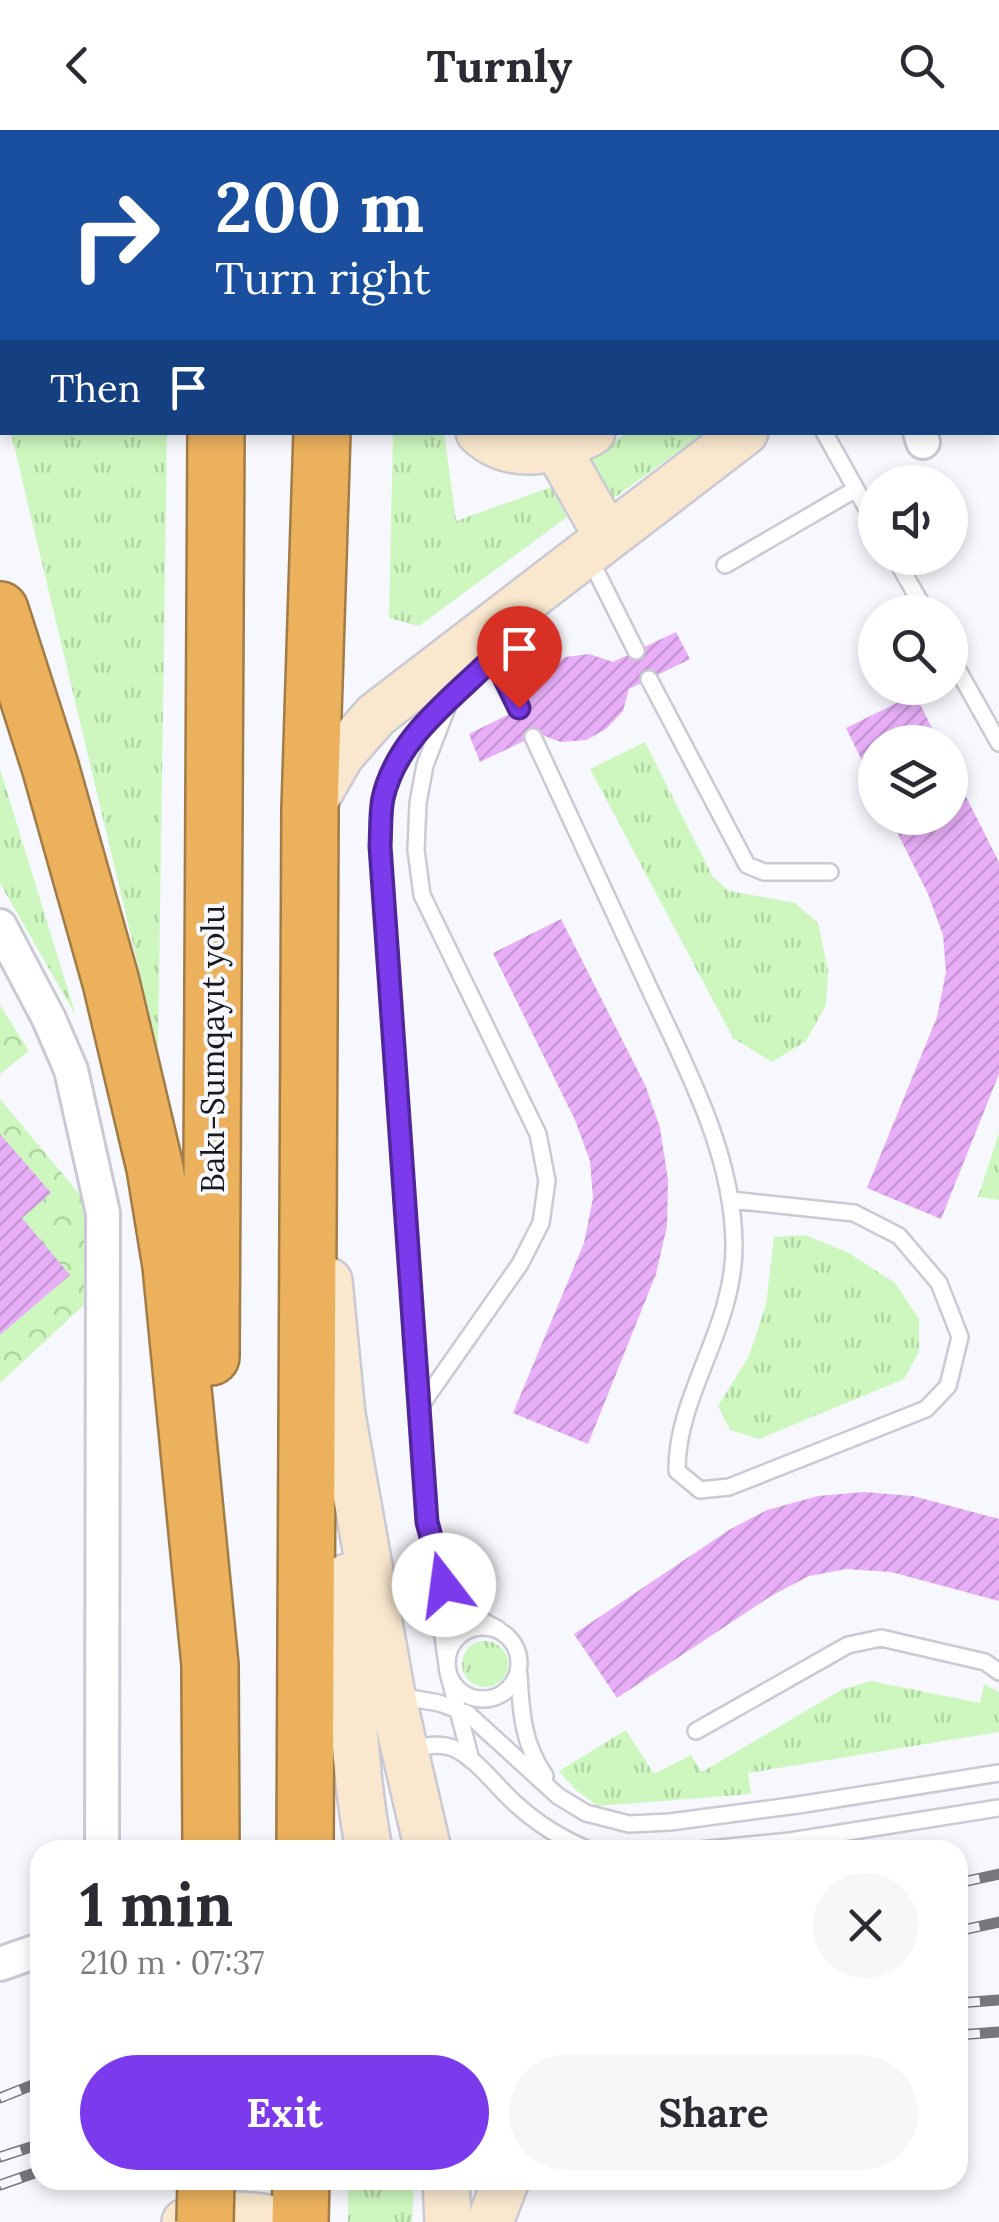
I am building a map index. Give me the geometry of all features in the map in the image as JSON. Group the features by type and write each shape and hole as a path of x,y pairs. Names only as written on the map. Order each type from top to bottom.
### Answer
{"highway":[{"name":"Bakı-Sumqayıt yolu","path":"210,1665 216,435"},
{"path":"305,1840 310,809 322,435"},
{"path":"0,610 112,982 155,1168 173,1284 210,1665 211,1840"},
{"path":"205,2222 206,2190"},
{"path":"300,2222 301,2190"}],"street":[{"path":"482,435 494,446 520,452 575,440 597,544"},
{"path":"310,809 341,755 376,715 488,645 597,544 741,435"},
{"path":"0,926 71,1070 104,1212 102,1840"},
{"path":"309,1058 342,1415 352,1715 367,1840"},
{"path":"342,1415 392,1695 426,1840"},
{"path":"0,1964 30,1954"},
{"path":"446,2190 448,2222"},
{"path":"490,2222 502,2190"},
{"path":"507,2190 512,2222"},
{"path":"185,2222 226,2214 286,2222"}],"lane":[{"path":"826,435 858,493"},
{"path":"725,565 856,489"},
{"path":"597,544 636,651"},
{"path":"471,1760 454,1707 427,1522 380,846 382,800 394,766 410,739 450,700 488,645 519,708"},
{"path":"649,679 748,865 764,872 830,872"},
{"path":"968,688 999,743"},
{"path":"420,1408 520,1264 541,1223 547,1181 538,1134 422,895 416,850 418,803 424,765 450,700"},
{"path":"533,737 695,1089 731,1200 734,1246 729,1302 676,1444 676,1471 700,1490 730,1487 926,1409 948,1386 960,1337 940,1283 899,1236 854,1213 731,1200"},
{"path":"427,1522 451,1600 511,1639 518,1653 524,1732 530,1752 558,1796"},
{"path":"498,1629 482,1626 453,1639 447,1656 448,1672 456,1686 469,1696 485,1700 500,1696 519,1670"},
{"path":"696,1731 865,1639 881,1638 985,1662 999,1672"},
{"path":"392,1695 454,1707 487,1729 558,1796 608,1821 656,1823 999,1773"},
{"path":"404,1751 434,1744 452,1748 471,1760 515,1804 565,1840"},
{"path":"790,1840 999,1808"}],"green space":[{"path":"11,435 167,435 158,1049"},
{"path":"393,435 444,435 456,521 551,487 567,517 419,626 389,618"},
{"path":"624,435 701,435 603,506 580,460"},
{"path":"645,742 713,877 729,891 795,903 818,923 828,970 826,1005 806,1041 772,1062 733,1038 590,769"},
{"path":"0,769 76,1016 0,883"},
{"path":"0,1005 29,1051 0,1074"},
{"path":"0,1099 92,1209 86,1303 0,1383"},
{"path":"999,1133 999,1200 978,1197"},
{"path":"805,1235 849,1253 895,1283 919,1319 919,1352 904,1379 759,1439 730,1430 718,1406 749,1356 766,1305 774,1237"},
{"path":"485,1641 501,1648 508,1664 501,1680 485,1687 469,1680 462,1664 469,1648"},
{"path":"871,1681 980,1703 984,1684 999,1692 999,1732 748,1773 751,1794 598,1806 559,1771 626,1730 654,1774 691,1755 702,1772 843,1689"},
{"path":"348,2190 414,2190 412,2222 348,2222"}],"building":[{"path":"676,632 690,659 629,689 623,711 606,729 586,740 561,742 539,734 480,762 469,734 524,707 529,688 541,672 566,657 589,654 613,662"},
{"path":"893,705 920,705 930,725 858,725 858,752 846,728"},
{"path":"968,801 999,862 999,1074 941,1219 867,1188 937,1017 946,972 943,935 898,835 968,835"},
{"path":"561,919 646,1087 660,1128 668,1180 667,1226 656,1274 588,1444 513,1413 584,1243 593,1198 590,1161 575,1120 493,953"},
{"path":"0,1134 51,1193 22,1218 70,1275 0,1335"},
{"path":"864,1492 913,1496 999,1519 999,1601 891,1572 846,1569 809,1576 771,1596 617,1698 574,1634 729,1530 767,1510 818,1496"}],"railway":[{"path":"968,1881 999,1874"},
{"path":"968,1929 999,1922"},
{"path":"968,2002 999,2000"},
{"path":"968,2034 999,2032"},
{"path":"0,2098 30,2086"},
{"path":"0,2157 30,2147"},
{"path":"0,2185 30,2174"}],"route":[{"path":"444,1585 427,1522 380,846 382,800 394,766 410,739 494,657 519,708"}]}
